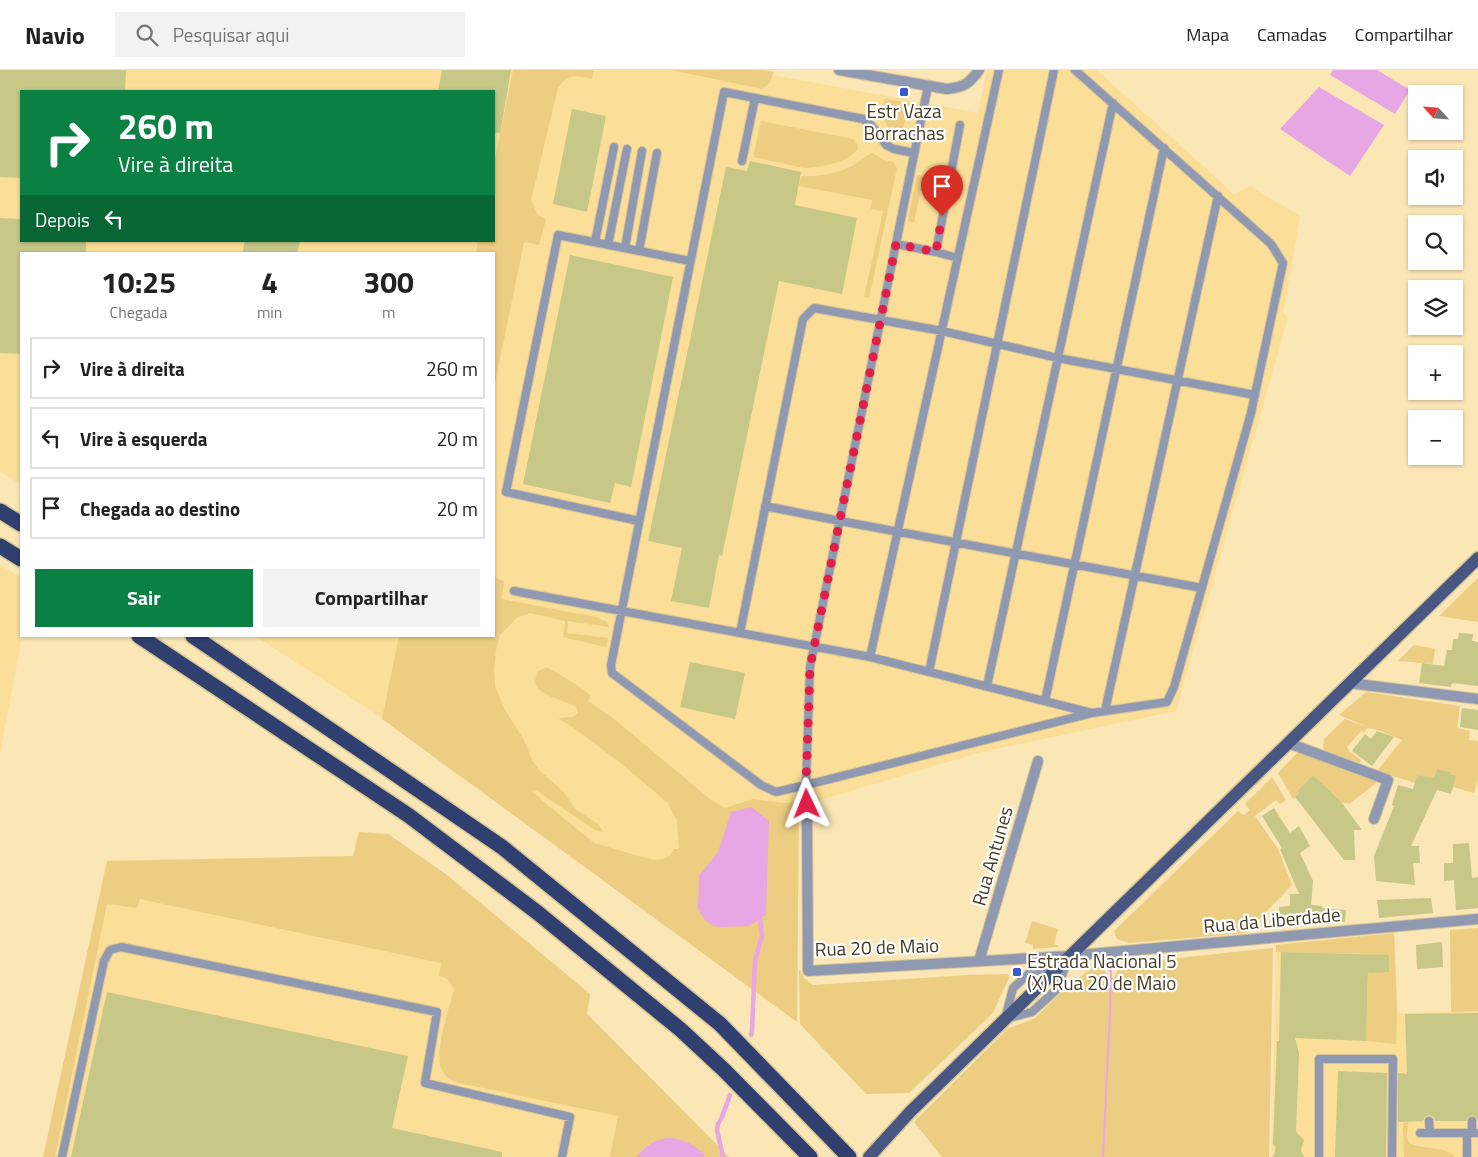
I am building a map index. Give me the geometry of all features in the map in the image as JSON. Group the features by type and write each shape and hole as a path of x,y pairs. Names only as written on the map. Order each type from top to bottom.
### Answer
{"highway":[{"path":"0,511 20,523"},
{"path":"0,546 20,559"},
{"path":"141,637 408,815 538,913 681,1030 731,1076 810,1157"},
{"path":"194,637 502,847 720,1024 848,1155"}],"main road":[{"path":"869,1157 910,1112 1069,956 1349,684 1473,569 1478,558"}],"street":[{"path":"839,70 947,89 960,88 971,82 979,70"},
{"path":"1349,684 1478,699"},
{"path":"1288,743 1388,780 1374,819"},
{"name":"Rua Antunes","path":"979,961 1038,761"},
{"name":"Rua 20 de Maio","path":"807,815 808,971 1069,956"},
{"name":"Rua da Liberdade","path":"1069,956 1478,919"}],"lane":[{"path":"870,657 999,70"},
{"path":"928,672 1054,70"},
{"path":"914,153 894,149 886,145 872,126 863,119 724,92 611,665 612,673 761,785 776,792 1092,713 1167,702 1174,687 1255,395 1283,263 1272,244 1075,70"},
{"path":"807,804 810,667 928,86"},
{"path":"742,161 755,98"},
{"path":"987,686 1113,103"},
{"path":"936,252 960,125"},
{"path":"595,242 614,146"},
{"path":"1045,701 1164,148"},
{"path":"608,245 627,149"},
{"path":"625,248 642,151"},
{"path":"639,251 657,153"},
{"path":"1105,711 1218,196"},
{"path":"639,521 506,492 558,235 690,261"},
{"path":"896,244 958,258"},
{"path":"740,633 803,319 814,308 942,331 1058,358 1255,395"},
{"path":"765,506 1202,588"},
{"path":"514,591 870,657 1092,713"},
{"path":"62,1157 104,961 110,950 120,947 437,1012 425,1083 570,1117 562,1157"},
{"path":"1005,1019 1032,1012 1056,990 1069,956"},
{"path":"1319,1157 1319,1059 1393,1059 1392,1157"},
{"path":"1429,1121 1430,1133"},
{"path":"1467,1157 1472,1133 1472,1121"},
{"path":"1420,1133 1472,1133"}],"shaded area":[{"path":"0,70 746,70 978,113 987,70 1097,70 1234,194 1250,186 1300,216 1283,313 1288,317 1176,711 981,752 797,807 797,967 387,721 257,637 495,637 495,252 20,252 20,484 0,471"},
{"path":"513,70 594,70 592,79 581,77 569,78 558,88 531,200 538,215 546,219 539,245 524,242 495,383 495,252 476,252 478,242 495,242 495,159"},
{"path":"671,70 763,70 774,72 770,83 762,89"},
{"path":"1333,70 1377,70 1408,89 1408,93 1395,114 1330,75"},
{"path":"1319,87 1384,125 1350,176 1280,129"},
{"path":"885,99 909,103 902,133 899,135 893,134 882,117"},
{"path":"761,121 853,139 858,149 854,154 841,161 811,168 753,157"},
{"path":"872,153 884,160 893,162 897,168 869,298 864,297 883,211 871,209 872,200 799,186 801,176 834,173 852,166"},
{"path":"917,175 924,176 914,222 908,221"},
{"path":"0,565 20,576 20,637 22,637 0,754"},
{"path":"495,577 504,581 502,599 596,617 607,622 609,627 568,621 567,633 608,638 606,647 563,637 565,621 530,613 518,617 500,635 494,670 495,686 505,710 524,740 532,760 539,770 564,792 575,809 598,824 603,832 595,830 537,791 532,792 594,843 653,860 664,859 674,849 679,849 677,821 668,803 618,761 559,719 573,717 578,713 576,707 544,693 537,687 535,681 537,672 546,667 574,683 591,696 588,701 613,718 710,799 725,808 753,799 784,803 797,802 799,808 797,1022 382,719 399,637 495,637"},
{"path":"1478,578 1478,622 1439,616"},
{"path":"1414,645 1435,649 1433,664 1398,661"},
{"path":"1366,692 1460,706 1457,728 1470,731 1469,740 1478,741 1478,780 1474,793 1453,787 1456,776 1451,774 1451,772 1437,769 1434,778 1417,775 1415,783 1377,771 1402,740 1378,730 1367,728 1364,733 1361,731 1347,747 1349,751 1361,760 1359,764 1325,751 1323,748 1324,739 1345,719 1370,728 1339,715"},
{"path":"1299,751 1376,780 1376,783 1349,804 1339,802 1313,775 1297,791 1299,793 1293,799 1278,773"},
{"path":"1272,777 1286,800 1280,804 1276,800 1255,816 1278,849 1292,885 1246,933 1129,943 1117,939 1114,931 1238,811 1244,815 1250,810 1245,804"},
{"path":"751,807 769,821 766,915 749,926 713,926 704,919 698,909 699,876 718,852 731,812"},
{"path":"359,832 447,875 590,994 587,1014 729,1157 44,1157 107,861 194,859 289,860 353,856"},
{"path":"359,832 388,834 447,875 590,994 587,1014 729,1157 610,1157 618,1116 459,1083 448,1078 440,1065 439,1055 442,1032 454,990 448,980 439,975 441,963 140,899 137,908 107,904 55,1157 43,1157 107,861 353,856"},
{"path":"1032,921 1058,929 1054,944 1059,946 1033,949 1033,945 1025,943"},
{"path":"1478,928 1478,1011 1451,1012 1450,930"},
{"path":"1394,933 1398,1013 1478,1011 1478,1157 1272,1157 1276,945"},
{"path":"1394,933 1397,1013 1396,1044 1366,1041 1369,954 1276,952 1276,945"},
{"path":"1273,948 1269,1157 942,1157 914,1122 1007,1029 1035,1018 1065,988 1100,962 1108,977 1114,978 1121,964"},
{"path":"1108,965 1112,965 1111,1013 1104,1157 1102,1157 1109,1013 1110,972 1107,970"},
{"path":"799,969 804,978 813,985 968,975 1008,974 1009,978 993,1013 909,1093 866,1094 800,1024"},
{"path":"1408,1122 1407,1137 1409,1143 1446,1151 1455,1157 1404,1157 1403,1123"},
{"path":"669,1138 689,1143 706,1157 637,1157 651,1144"}],"building":[{"path":"0,70 126,70 125,90 20,90 20,178 0,177"},
{"path":"442,70 511,70 500,133 495,133 495,90 438,90"},
{"path":"572,109 606,116 587,212 553,204"},
{"path":"750,161 801,172 795,205 857,218 842,294 779,281 722,556 719,555 709,608 671,601 682,548 648,541 726,167 747,171"},
{"path":"0,218 20,219 20,242 86,242 86,252 20,252 20,354 0,353"},
{"path":"245,242 300,242 297,252 242,252"},
{"path":"570,255 673,277 631,487 615,483 610,503 523,484"},
{"path":"1459,633 1473,634 1472,641 1478,642 1478,686 1452,683 1451,687 1419,683 1422,663 1444,666 1447,650 1452,650 1453,639 1458,639"},
{"path":"690,662 745,673 735,719 680,707"},
{"path":"1462,708 1478,710 1478,730 1460,727"},
{"path":"1377,731 1394,737 1372,766 1352,751 1365,734 1371,739"},
{"path":"1437,769 1451,772 1451,774 1456,776 1451,794 1437,790 1411,846 1419,846 1420,863 1413,863 1415,885 1376,881 1374,856 1394,806 1392,805 1398,785 1413,789 1417,775 1434,778"},
{"path":"1313,775 1342,803 1362,830 1354,830 1355,860 1344,860 1295,797 1299,793 1297,791"},
{"path":"1274,808 1290,833 1299,826 1310,846 1300,853 1313,881 1311,905 1346,910 1345,922 1299,918 1300,925 1280,927 1279,907 1290,906 1290,894 1299,894 1280,849 1282,848 1262,816"},
{"path":"1469,843 1472,878 1478,877 1478,908 1456,910 1454,880 1444,881 1444,863 1453,863 1453,844"},
{"path":"1431,898 1433,913 1379,918 1377,900"},
{"path":"1442,942 1443,967 1417,969 1416,945"},
{"path":"1281,952 1389,955 1389,972 1368,973 1366,1041 1295,1038 1299,1053 1296,1132 1304,1140 1301,1150 1304,1157 1273,1157 1276,1147 1273,1144 1277,1041 1279,1041"},
{"path":"107,992 408,1056 392,1128 502,1152 502,1157 71,1157"},
{"path":"1478,1013 1478,1121 1472,1115 1466,1121 1435,1121 1429,1115 1423,1121 1398,1122 1398,1073 1407,1074 1405,1014"},
{"path":"1338,1071 1387,1073 1386,1157 1335,1157"}],"waterway":[{"path":"751,1035 755,960 762,936 760,919"},
{"path":"723,1157 717,1130 730,1095"}],"place":[{"name":"Estr Vaza Borrachas","path":"904,92"},
{"name":"Estrada Nacional 5 (X) Rua 20 de Maio","path":"1017,972"}],"route":[{"path":"807,804 810,667 896,244 936,252 942,216"}]}
